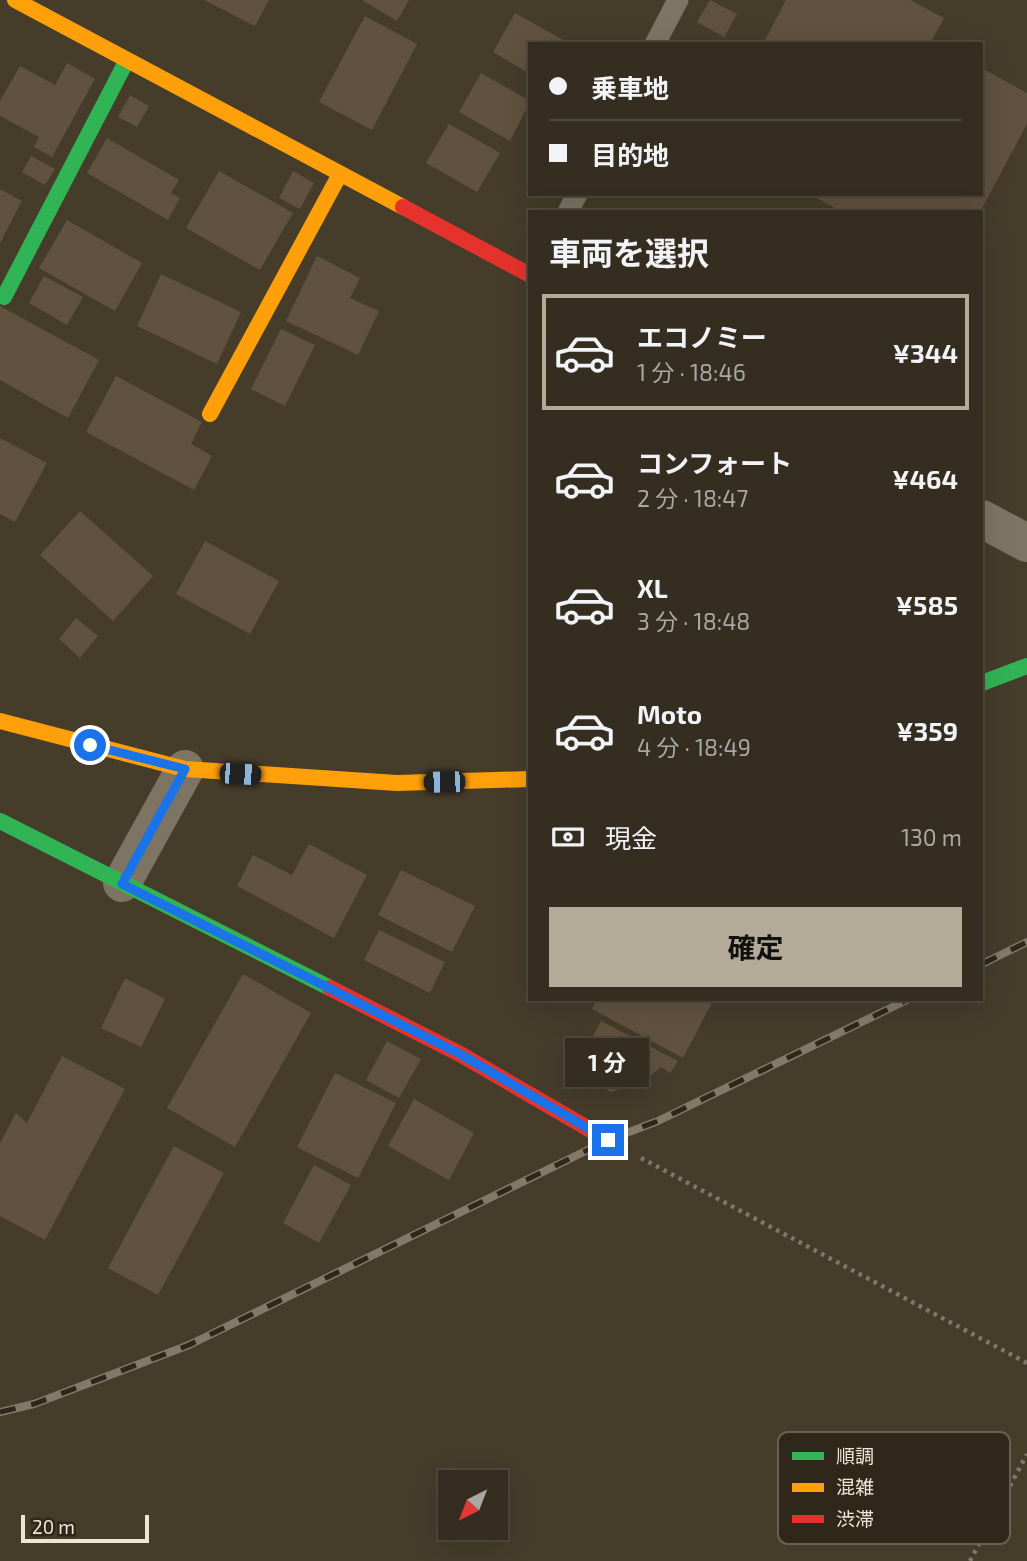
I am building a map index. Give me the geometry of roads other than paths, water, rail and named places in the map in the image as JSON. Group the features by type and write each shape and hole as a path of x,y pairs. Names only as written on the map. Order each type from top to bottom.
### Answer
{"street":[{"path":"15,0 528,274"},
{"path":"4,297 127,60"},
{"path":"210,414 340,174"},
{"path":"983,520 1027,543"},
{"path":"983,683 1027,666"},
{"path":"0,721 185,769 397,783 528,779"},
{"path":"122,884 185,769"},
{"path":"0,821 460,1054 608,1140"}],"lane":[{"path":"656,42 678,0"}],"railway":[{"path":"983,964 1027,942"},
{"path":"0,1412 34,1404 189,1345 608,1140 658,1121 905,1001"}]}
